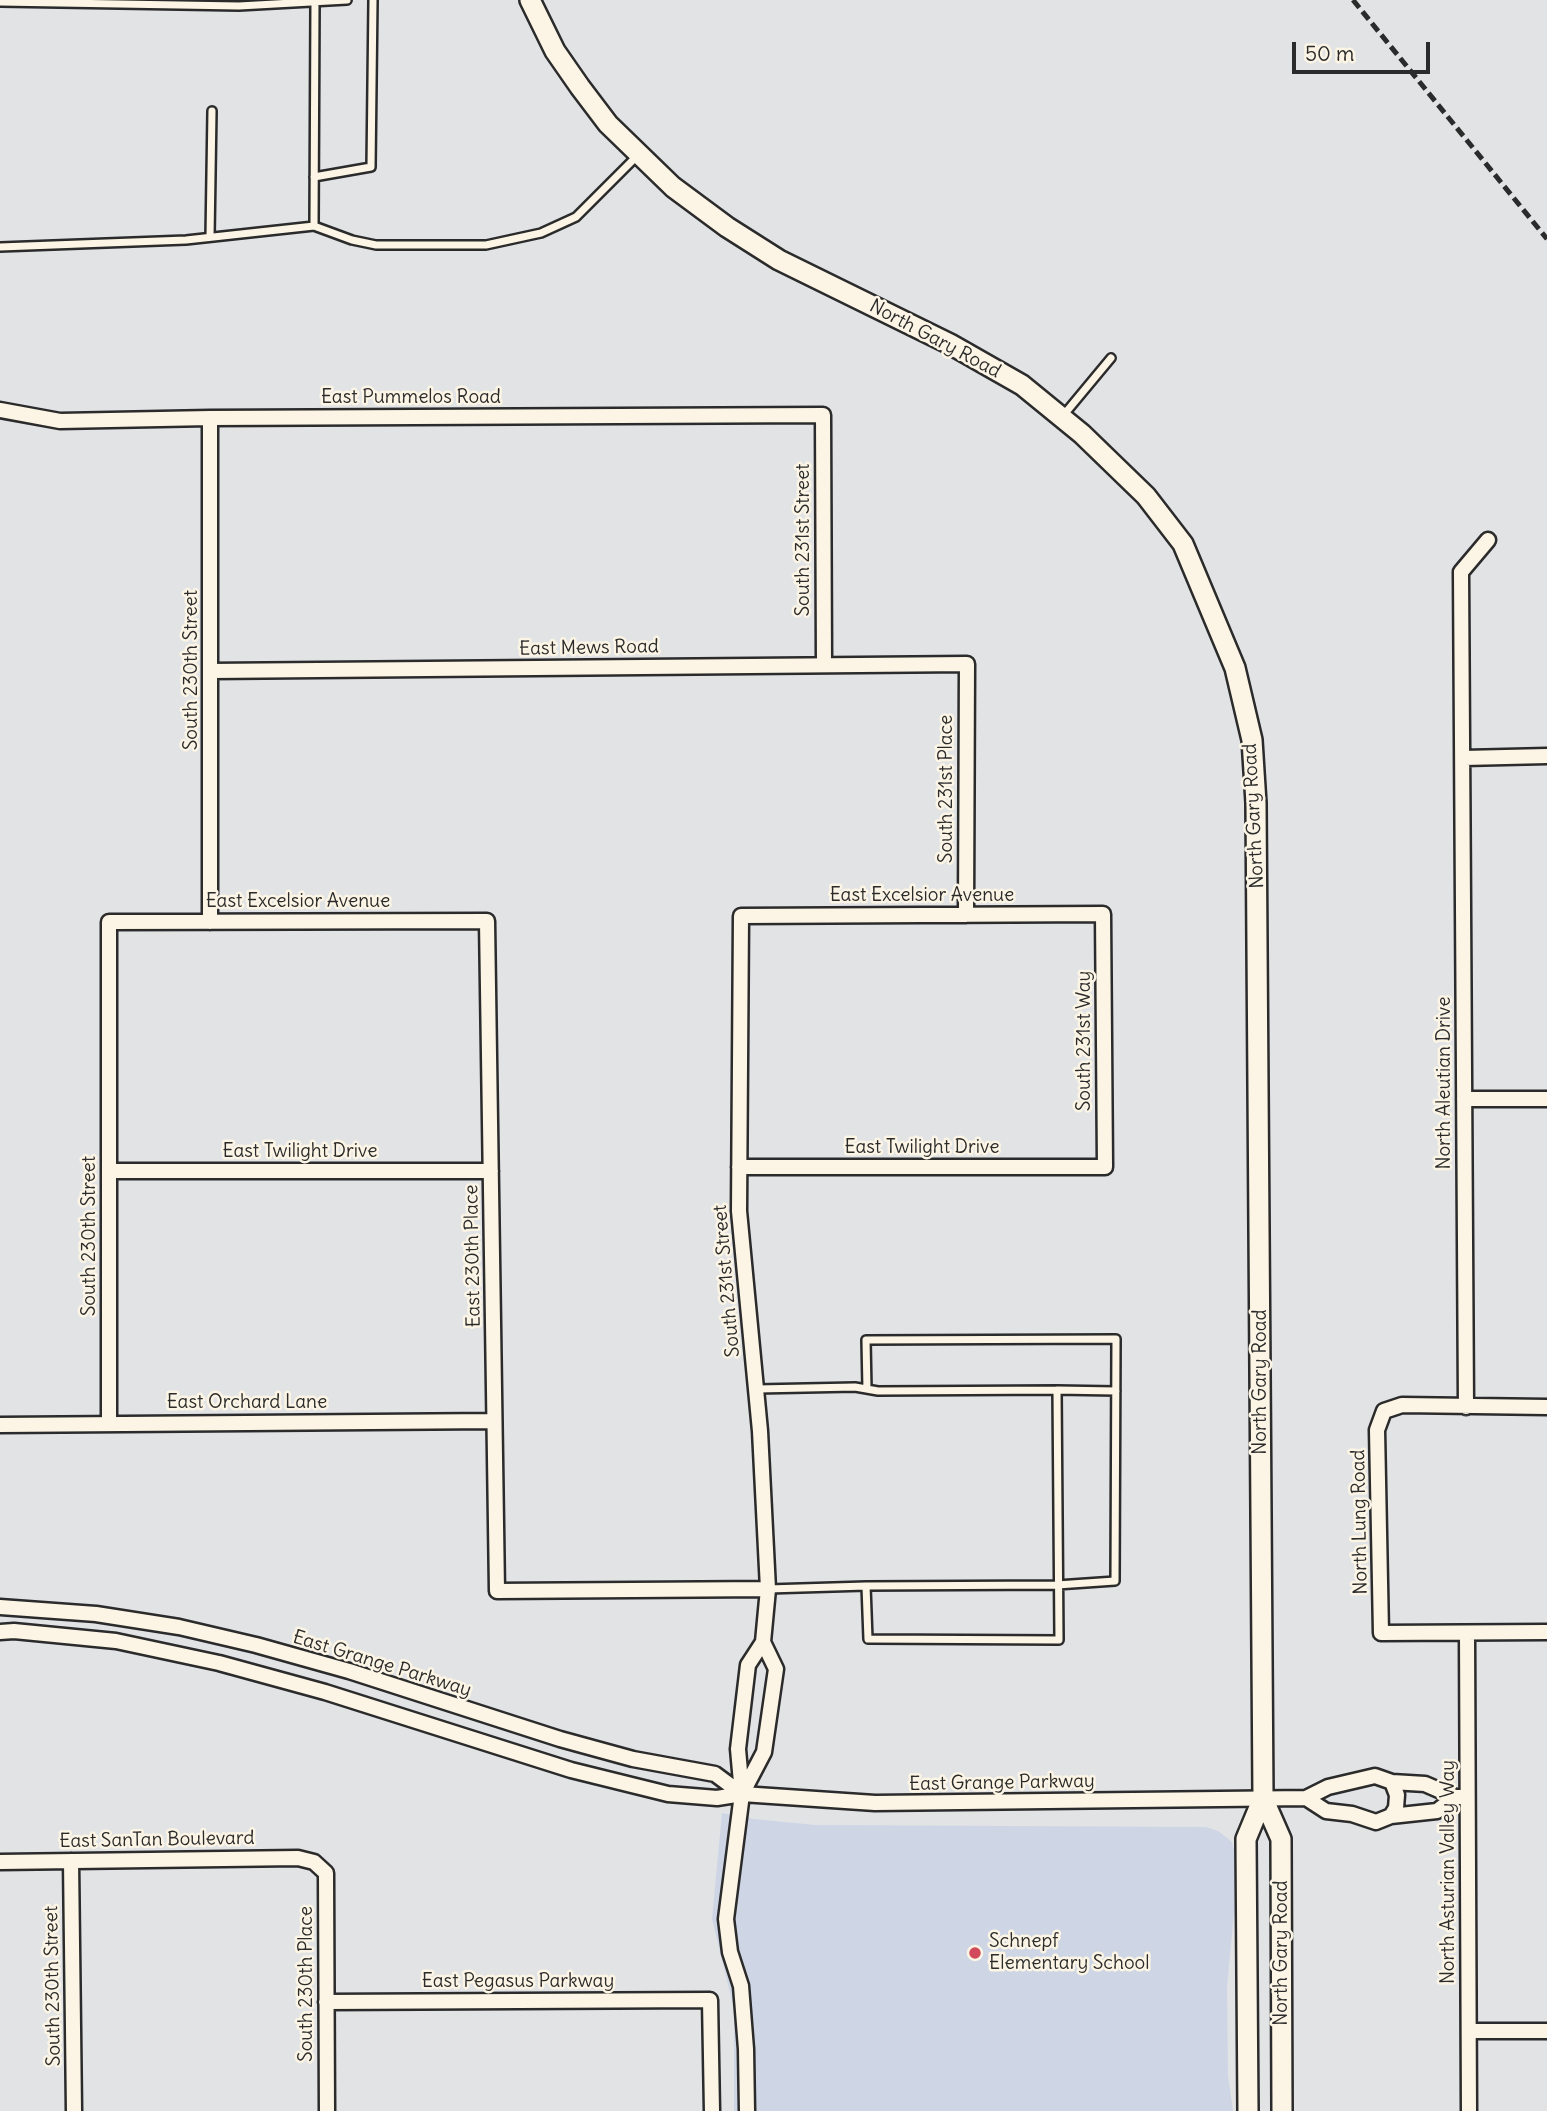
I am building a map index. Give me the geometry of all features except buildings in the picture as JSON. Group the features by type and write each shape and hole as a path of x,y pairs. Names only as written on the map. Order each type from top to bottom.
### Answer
{"main road":[{"name":"North Gary Road","path":"530,0 555,51 580,88 608,124 673,187 769,254 950,344 1022,385 1082,434 1146,496 1182,544 1235,668 1252,740 1257,831 1263,1798 1246,1839 1248,2111"},
{"name":"North Gary Road","path":"1263,1798 1281,1839 1282,2111"}],"street":[{"name":"East Pummelos Road","path":"0,410 60,421 823,415"},
{"name":"South 231st Street","path":"823,415 824,665"},
{"name":"South 230th Street","path":"210,418 210,922"},
{"name":"North Aleutian Drive","path":"1466,1407 1461,572 1488,540"},
{"name":"East Mews Road","path":"211,671 967,664"},
{"name":"South 231st Place","path":"966,915 967,664"},
{"path":"1464,758 1547,756"},
{"name":"East Excelsior Avenue","path":"741,916 1103,914"},
{"name":"South 231st Way","path":"1103,914 1105,1167"},
{"name":"South 231st Street","path":"741,916 739,1211 756,1389 768,1589 763,1642 748,1665 738,1749 742,1794 726,1919 730,1951 741,1986 747,2111"},
{"name":"East Excelsior Avenue","path":"109,922 487,921"},
{"name":"East 230th Place","path":"487,921 497,1591 768,1589"},
{"name":"South 230th Street","path":"109,922 109,1424"},
{"path":"1464,1099 1547,1099"},
{"name":"East Twilight Drive","path":"739,1167 1105,1167"},
{"name":"East Twilight Drive","path":"109,1171 491,1171"},
{"name":"North Lung Road","path":"1466,1407 1402,1405 1384,1412 1377,1430 1381,1633 1467,1634"},
{"path":"1466,1407 1547,1407"},
{"name":"East Orchard Lane","path":"0,1425 494,1421"},
{"name":"East Grange Parkway","path":"0,1607 96,1614 179,1627 256,1645 349,1671 560,1739 633,1759 715,1774 742,1794"},
{"name":"East Grange Parkway","path":"0,1632 105,1639 165,1650 286,1680 518,1754 668,1794 717,1798 742,1794 875,1803 1306,1798"},
{"path":"1467,1634 1547,1632"},
{"name":"North Asturian Valley Way","path":"1467,1634 1461,1797 1469,2111"},
{"name":"South 231st Street","path":"742,1794 764,1752 776,1669 763,1642"},
{"path":"1306,1798 1328,1787 1375,1776 1392,1782 1425,1784 1461,1797"},
{"path":"1391,1816 1396,1808 1397,1795 1392,1782"},
{"path":"1306,1798 1326,1811 1352,1814 1376,1822 1391,1816 1437,1811 1461,1797"},
{"name":"East SanTan Boulevard","path":"0,1862 298,1857 314,1862"},
{"name":"South 230th Street","path":"71,1861 75,2111"},
{"name":"South 230th Place","path":"314,1862 326,1873 327,2111"},
{"name":"East Pegasus Parkway","path":"326,2002 710,2000 712,2111"},
{"path":"1469,2031 1547,2031"}],"lane":[{"path":"0,2 239,6 347,0"},
{"path":"314,177 371,167 373,0"},
{"path":"314,226 315,2"},
{"path":"210,237 212,111"},
{"path":"0,247 210,237 314,226 352,240 376,245 486,245 541,233 576,217 638,155"},
{"path":"1061,417 1111,358"},
{"path":"768,1589 1057,1585 1115,1581 1116,1339 866,1340 867,1389"},
{"path":"756,1389 816,1387 878,1391 1116,1391"},
{"path":"866,1586 868,1639 1059,1640 1057,1390"}],"shaded area":[{"name":"Schnepf Elementary School","path":"722,1813 815,1825 1206,1827 1218,1831 1232,1842 1234,1850 1234,1913 1227,1987 1228,2075 1233,2111 734,2111 734,2009 712,1919"}],"railway":[{"path":"1353,0 1547,239"}],"place":[{"name":"Schnepf Elementary School","path":"975,1953"}]}
